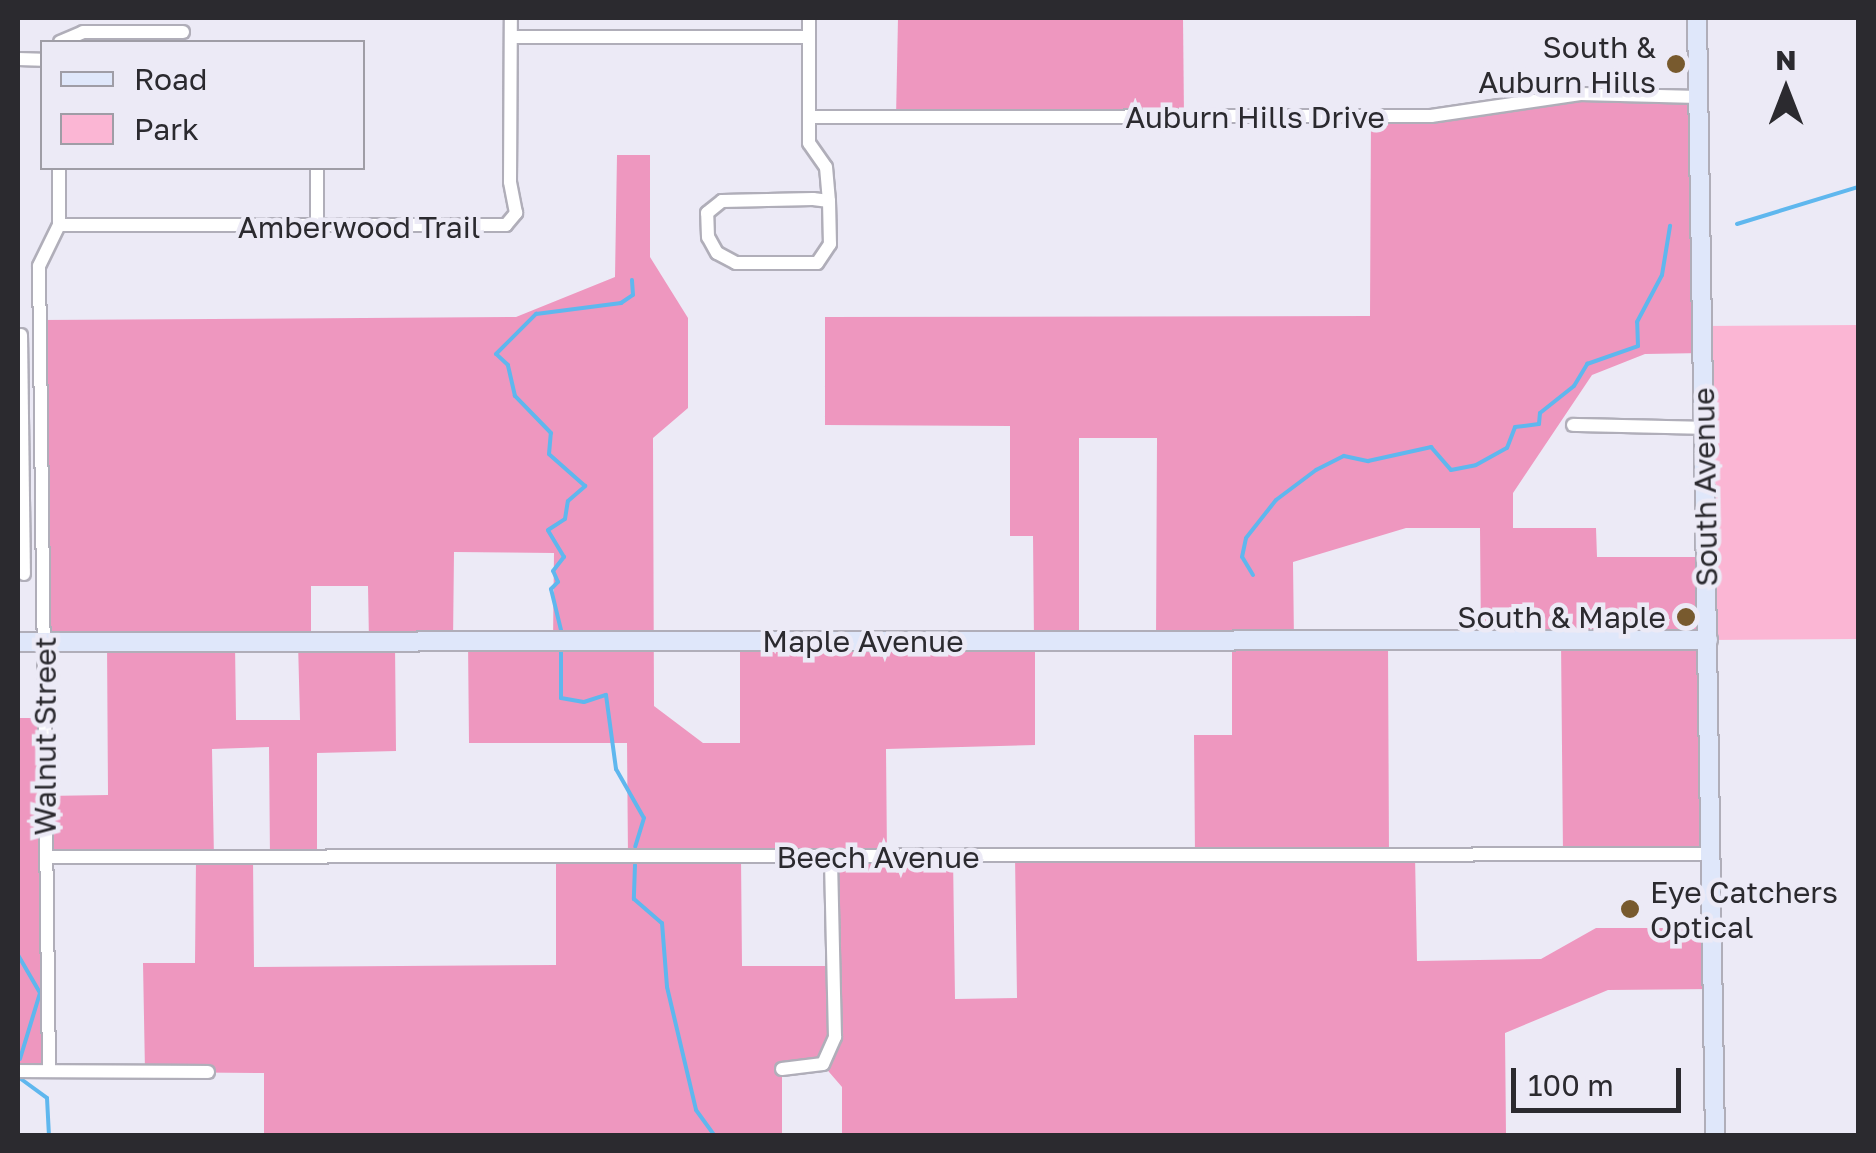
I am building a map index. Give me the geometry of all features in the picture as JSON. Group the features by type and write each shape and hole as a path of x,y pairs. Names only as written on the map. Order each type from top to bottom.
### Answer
{"street":[{"name":"Amberwood Trail","path":"59,225 509,224 516,213 511,18"},
{"path":"809,18 810,143 826,168 829,200 829,251 817,263 736,263 717,253 708,237 707,213 722,202 829,200"},
{"name":"South Avenue","path":"1698,18 1716,1136"},
{"path":"65,40 83,32 183,32"},
{"path":"511,36 809,37"},
{"name":"Auburn Hills Drive","path":"810,117 1431,116 1580,94 1699,97"},
{"name":"Walnut Street","path":"49,1071 39,266 59,225 59,170"},
{"path":"317,170 317,227"},
{"path":"20,336 24,574"},
{"path":"1572,425 1704,428"},
{"path":"19,428 40,428"},
{"name":"Maple Avenue","path":"18,642 1708,640"},
{"name":"Beech Avenue","path":"46,858 1711,854"},
{"path":"782,1070 823,1064 834,1036 831,857"},
{"path":"18,1071 208,1072"}],"green space":[{"path":"1858,325 1858,639 1708,640 1702,326"}],"shaded area":[{"path":"898,18 1183,18 1184,117 896,118"},
{"path":"1580,94 1699,97 1703,353 1645,354 1592,375 1513,493 1513,528 1596,528 1597,557 1706,557 1711,854 1563,855 1561,641 1481,641 1480,528 1406,528 1293,562 1294,641 1388,641 1389,854 1415,855 1417,961 1541,959 1596,928 1712,928 1713,989 1608,990 1505,1033 1506,1135 842,1135 842,1087 823,1065 782,1070 782,1135 264,1135 264,1073 145,1072 143,963 195,963 196,859 46,858 49,1071 18,1071 18,718 45,718 45,796 108,795 107,643 44,643 40,320 516,317 615,277 617,155 650,155 650,257 688,318 688,408 653,438 654,706 703,743 740,743 740,642 1034,641 1033,536 1010,536 1010,426 825,425 825,317 1370,316 1371,116","holes":["1079,438 1157,438 1156,641 1232,642 1232,735 1194,735 1195,855 1015,856 1017,998 955,999 953,856 887,856 886,749 1035,745 1035,642 1079,641","454,552 554,553 553,642 468,642 469,743 627,743 628,857 556,858 556,965 254,967 253,858 214,858 212,749 269,747 270,858 317,858 317,753 396,751 395,643 453,642","311,586 368,586 369,642 311,642","298,642 300,720 236,720 235,643","741,857 831,858 835,966 742,966"]}],"waterway":[{"path":"1737,224 1858,187"},
{"path":"1253,575 1242,557 1246,538 1276,500 1316,470 1344,456 1368,461 1431,447 1451,470 1476,465 1507,448 1515,427 1539,424 1540,413 1574,386 1587,364 1638,346 1637,322 1662,275 1670,226"},
{"path":"561,630 551,589 558,582 553,571 564,557 548,530 565,519 568,501 585,486 549,454 551,433 515,396 508,365 496,354 536,314 621,303 633,295 632,280"},
{"path":"561,651 561,698 584,702 606,695 616,769 644,818 635,847"},
{"path":"635,865 634,899 662,923 667,987 696,1110 715,1136"},
{"path":"18,955 40,993 20,1059"},
{"path":"21,1079 47,1098 49,1136"}],"place":[{"name":"South & Auburn Hills","path":"1676,64"},
{"name":"South & Maple","path":"1686,617"},
{"name":"Eye Catchers Optical","path":"1630,909"}]}
